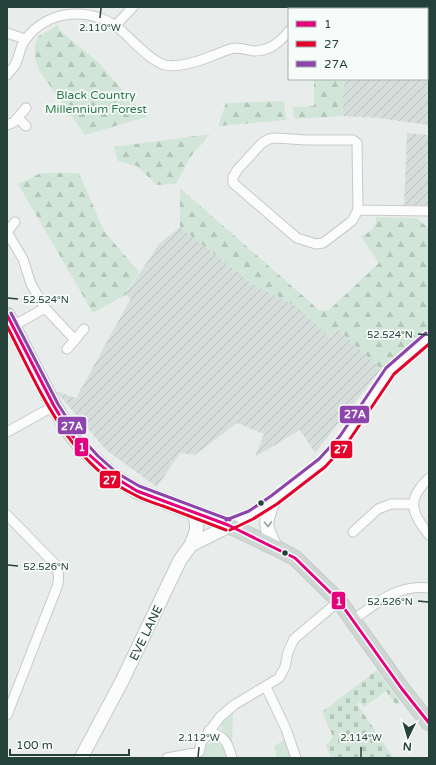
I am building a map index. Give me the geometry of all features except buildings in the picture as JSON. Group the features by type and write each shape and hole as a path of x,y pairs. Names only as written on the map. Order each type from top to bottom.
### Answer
{"main road":[{"path":"10,320 54,406 71,434 84,450 114,477 137,491 228,525 295,558 339,600 429,723"},
{"name":"EVE LANE","path":"81,758 122,681 180,560 191,545 228,525 251,515 274,500 322,463 344,439 390,372 429,337"},
{"path":"274,500 267,517 266,525 276,548"},
{"path":"191,545 197,529 193,511"}],"street":[{"path":"115,26 133,7"},
{"path":"7,75 15,66 21,46 25,40 41,24 77,10 106,20 155,60 165,65 190,63 236,48 255,51 269,48 281,41 288,32"},
{"path":"7,34 25,40"},
{"path":"7,125 18,118 26,108"},
{"path":"18,118 26,126"},
{"path":"269,139 353,140 358,146 358,210 352,221 330,239 323,243 316,244 297,238 236,186 233,183 233,177 238,169 262,143 269,139"},
{"path":"358,210 429,211"},
{"path":"15,222 7,232 23,259 31,284 45,308 75,340"},
{"path":"10,320 45,308"},
{"path":"67,349 84,329"},
{"path":"7,432 54,406"},
{"path":"429,478 418,490 413,504 417,521 429,535"},
{"path":"353,532 378,509 391,504 413,504"},
{"path":"7,515 54,563 58,568 59,579 7,716"},
{"path":"353,620 390,595 403,589 418,586 429,588"},
{"path":"167,758 200,755 201,743 209,730 220,717 234,705 279,678 285,667 288,652 294,639 339,600"},
{"path":"266,686 286,729 296,758"},
{"path":"209,730 222,737 228,743 232,758"}],"shaded area":[{"path":"429,7 429,125 378,118 342,116 344,80 428,80 428,8 379,8"},
{"path":"407,133 429,135 429,205 404,205"},
{"path":"180,227 253,284 297,306 330,338 338,329 381,369 315,453 300,430 255,457 264,434 237,423 195,455 180,453 157,487 106,450 56,391 76,398 131,298 125,295 159,244"}],"green space":[{"name":"Black Country Millennium Forest","path":"58,25 60,31 97,61 146,117 85,135 40,72 35,59 35,44 39,36"},
{"path":"314,80 344,80 342,116 294,119 293,107 314,106"},
{"path":"284,101 286,120 218,126 226,103"},
{"name":"Black Country Millennium Forest","path":"210,134 191,156 176,184 157,185 137,166 118,161 114,147"},
{"path":"41,173 79,173 104,231 139,272 125,295 93,313 18,184"},
{"path":"180,188 319,310 328,311 379,263 361,237 374,227 376,217 417,218 429,229 429,330 381,369 338,329 330,338 297,306 253,284 180,227"},
{"path":"377,670 400,703 396,705 386,691 364,707 360,702 357,704 394,758 331,758 326,746 333,737 322,712"},
{"path":"233,713 232,741 222,730 221,724"},
{"path":"286,739 293,758 277,758 274,746"},
{"path":"212,741 222,747 227,758 203,758 203,748"}],"transit line":[{"name":"27A","path":"11,313 58,404 75,431 98,456 117,473 139,486 230,520"},
{"name":"1","path":"7,315 54,406 71,434 84,450 114,477 137,491 228,525 295,558 339,601 402,689 429,723"},
{"name":"27","path":"7,326 31,374 58,422 73,444 91,464 112,481 138,497 226,530"},
{"name":"27A","path":"226,520 249,511 319,459 340,436 386,368 426,333"},
{"name":"27","path":"230,530 253,519 277,504 325,467 348,442 394,374 429,344"}]}
